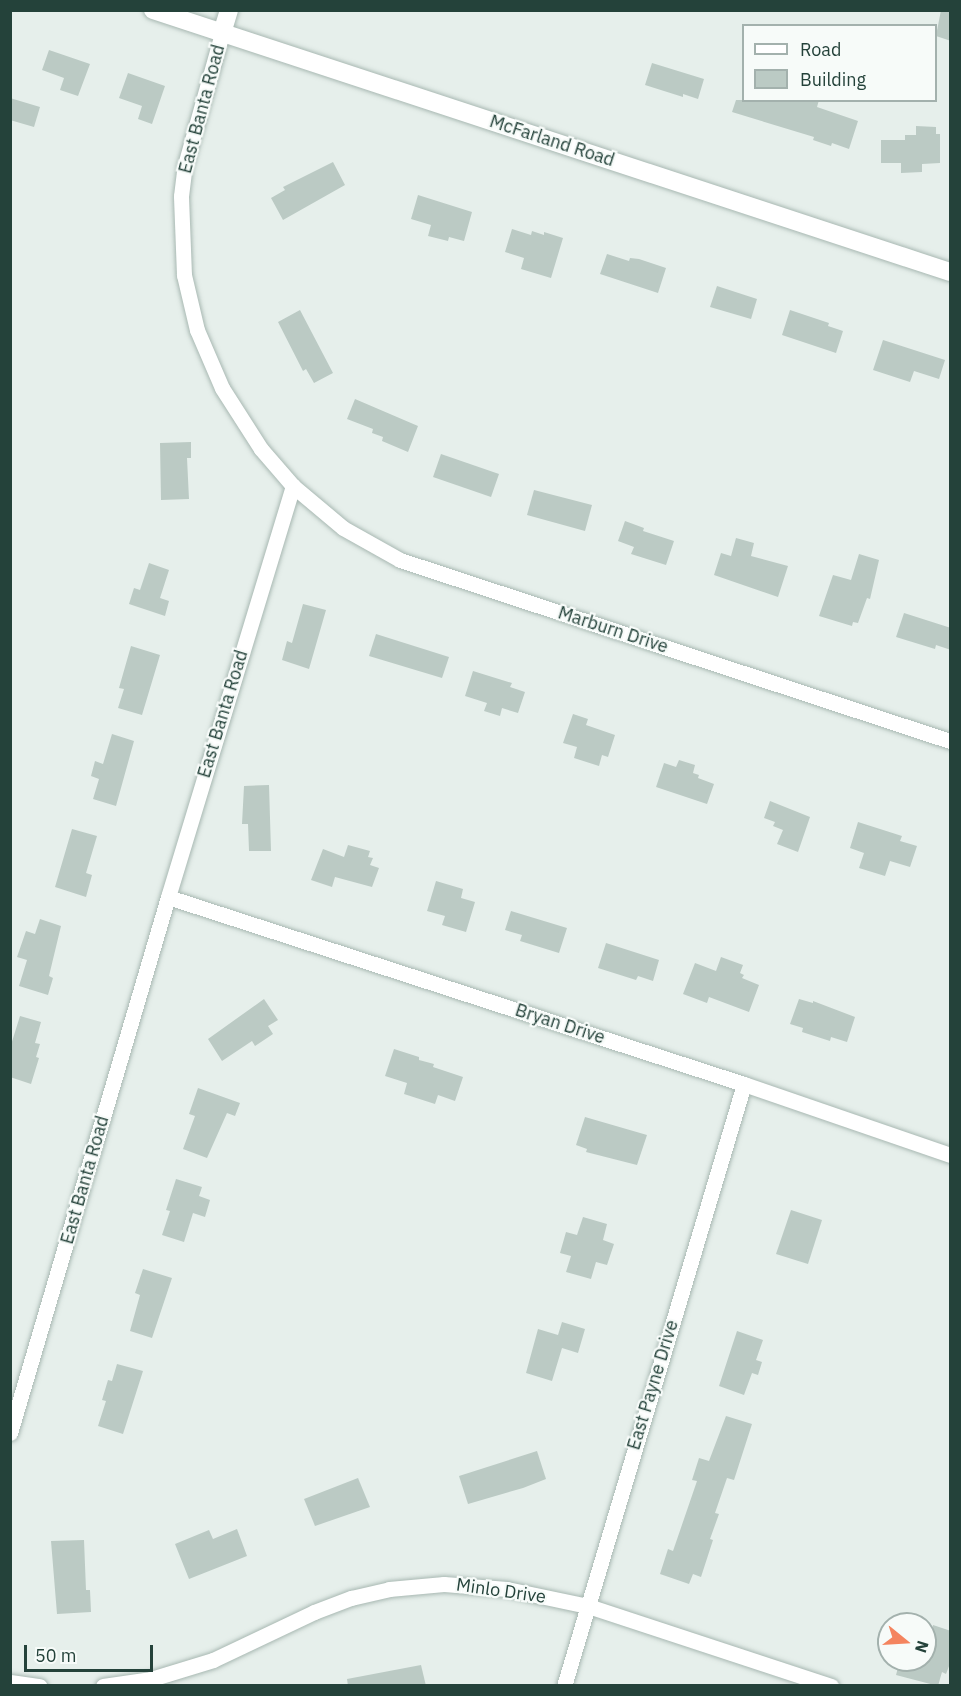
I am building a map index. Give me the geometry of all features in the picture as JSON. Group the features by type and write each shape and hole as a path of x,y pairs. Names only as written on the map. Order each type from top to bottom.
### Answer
{"street":[{"name":"McFarland Road","path":"153,10 951,272"},
{"name":"East Banta Road","path":"10,1433 292,486 261,449 222,388 197,330 184,275 181,196 185,165 229,10"},
{"name":"Marburn Drive","path":"292,486 343,528 400,560 951,741"},
{"name":"Bryan Drive","path":"168,897 744,1084 951,1155"},
{"name":"East Payne Drive","path":"564,1686 744,1084"},
{"name":"Minlo Drive","path":"103,1686 152,1679 195,1667 248,1646 314,1612 351,1598 389,1589 444,1584 476,1585 588,1606 831,1686"},
{"path":"10,1682 40,1686"}],"building":[{"path":"941,10 951,10 951,41 937,36"},
{"path":"49,50 90,64 78,96 60,90 64,78 42,70"},
{"path":"652,63 704,79 698,99 683,94 683,97 645,85"},
{"path":"128,73 165,86 152,124 138,119 142,106 119,98"},
{"path":"10,98 40,107 34,127 10,120"},
{"path":"736,100 742,100 742,102 818,102 817,107 858,121 849,149 832,143 831,146 813,140 814,137 732,112"},
{"path":"916,126 936,127 936,134 940,134 940,163 922,164 922,172 901,173 901,163 881,163 881,140 905,140 905,135 916,135"},
{"path":"333,162 345,185 283,220 271,198 285,190 283,187"},
{"path":"418,195 472,212 464,241 449,237 448,241 428,236 431,225 411,219"},
{"path":"512,229 531,235 532,231 544,235 544,232 563,238 551,278 521,269 524,258 505,252"},
{"path":"607,254 629,261 630,258 639,259 666,268 658,293 600,274"},
{"path":"717,286 757,299 751,319 710,307"},
{"path":"300,310 333,373 314,383 306,369 303,371 278,322"},
{"path":"790,310 829,323 828,326 843,331 836,353 782,335"},
{"path":"883,340 945,360 939,379 914,371 910,382 873,370"},
{"path":"355,399 418,426 408,452 382,441 383,437 372,433 373,429 347,419"},
{"path":"191,442 191,458 187,458 189,499 161,500 160,443"},
{"path":"441,454 499,474 491,497 433,477"},
{"path":"534,490 592,505 585,531 527,515"},
{"path":"625,521 644,528 643,531 674,541 666,565 631,554 634,547 618,541"},
{"path":"736,538 754,543 751,556 788,566 778,597 714,575 721,553 731,556"},
{"path":"859,554 879,560 870,599 867,598 858,623 853,622 852,626 819,616 833,575 851,580"},
{"path":"149,563 169,570 160,598 169,601 165,616 129,604 134,588 140,590"},
{"path":"303,604 326,610 309,669 282,660 287,641 292,643"},
{"path":"904,613 951,628 951,650 936,645 935,649 896,637"},
{"path":"376,634 449,657 442,678 369,656"},
{"path":"131,646 160,655 142,715 118,708 124,689 119,688"},
{"path":"473,671 512,683 510,687 525,692 518,713 502,708 500,716 484,711 487,703 465,696"},
{"path":"573,714 588,719 586,725 615,735 608,757 602,755 599,766 574,758 577,747 563,743"},
{"path":"112,734 134,741 116,806 93,799 99,779 91,776 95,761 103,764"},
{"path":"679,760 695,765 693,773 699,775 698,778 714,784 707,804 656,787 664,763 676,767"},
{"path":"269,785 271,851 249,851 248,824 242,824 244,786"},
{"path":"770,801 810,817 798,852 777,844 783,830 773,826 775,822 764,818"},
{"path":"858,822 902,836 900,841 917,846 910,867 890,861 885,876 859,868 864,853 850,848"},
{"path":"72,829 97,836 86,873 92,875 86,897 55,887"},
{"path":"348,845 370,851 368,857 373,858 370,865 379,868 372,887 335,877 332,887 311,880 323,849 344,857"},
{"path":"436,881 463,889 461,898 475,902 466,932 442,925 445,916 427,911"},
{"path":"511,911 567,928 559,953 520,941 522,935 505,930"},
{"path":"40,919 61,926 49,976 53,978 48,995 19,986 27,960 17,957 26,931 35,934"},
{"path":"606,943 659,960 653,981 638,976 636,980 598,968"},
{"path":"721,957 743,965 740,973 744,975 742,978 759,985 749,1012 709,997 707,1003 683,994 695,963 716,971"},
{"path":"264,999 278,1020 268,1026 273,1034 255,1046 252,1041 222,1061 208,1039"},
{"path":"799,999 813,1003 813,1001 855,1017 847,1042 831,1037 830,1041 802,1032 803,1028 790,1024"},
{"path":"20,1016 41,1022 35,1043 40,1044 36,1057 39,1058 31,1084 10,1077 10,1048"},
{"path":"394,1049 419,1057 419,1060 434,1064 433,1067 463,1077 455,1101 438,1095 435,1104 404,1094 407,1083 385,1076"},
{"path":"198,1088 240,1103 235,1116 227,1113 207,1158 183,1149 195,1116 189,1114"},
{"path":"585,1117 647,1135 637,1165 586,1152 587,1149 576,1145"},
{"path":"176,1179 202,1187 199,1196 210,1200 205,1217 193,1213 184,1242 162,1235 170,1211 166,1210"},
{"path":"791,1210 822,1220 808,1264 776,1254"},
{"path":"583,1217 607,1224 603,1240 614,1244 607,1265 596,1262 591,1279 566,1272 571,1256 560,1253 566,1232 577,1235"},
{"path":"143,1269 172,1278 152,1338 130,1331 140,1295 135,1293"},
{"path":"562,1322 585,1329 578,1353 562,1348 552,1381 526,1373 538,1329 558,1335"},
{"path":"737,1331 763,1340 756,1360 762,1362 758,1375 752,1373 744,1395 719,1386"},
{"path":"117,1364 143,1371 123,1434 98,1426 106,1401 102,1400 108,1380 112,1381"},
{"path":"726,1416 752,1424 734,1480 727,1478 715,1513 719,1514 701,1577 693,1574 689,1584 660,1574 668,1549 673,1551 697,1481 692,1480 699,1458 709,1461"},
{"path":"537,1451 546,1479 468,1504 459,1476"},
{"path":"358,1478 370,1507 315,1526 304,1499"},
{"path":"237,1529 247,1556 189,1579 175,1544 209,1530 213,1539"},
{"path":"84,1540 86,1590 90,1590 91,1612 57,1614 51,1541"},
{"path":"937,1626 951,1631 951,1661 946,1674 942,1672 938,1686 896,1675 897,1672 937,1672"},
{"path":"421,1665 426,1686 348,1686 347,1679"}]}
